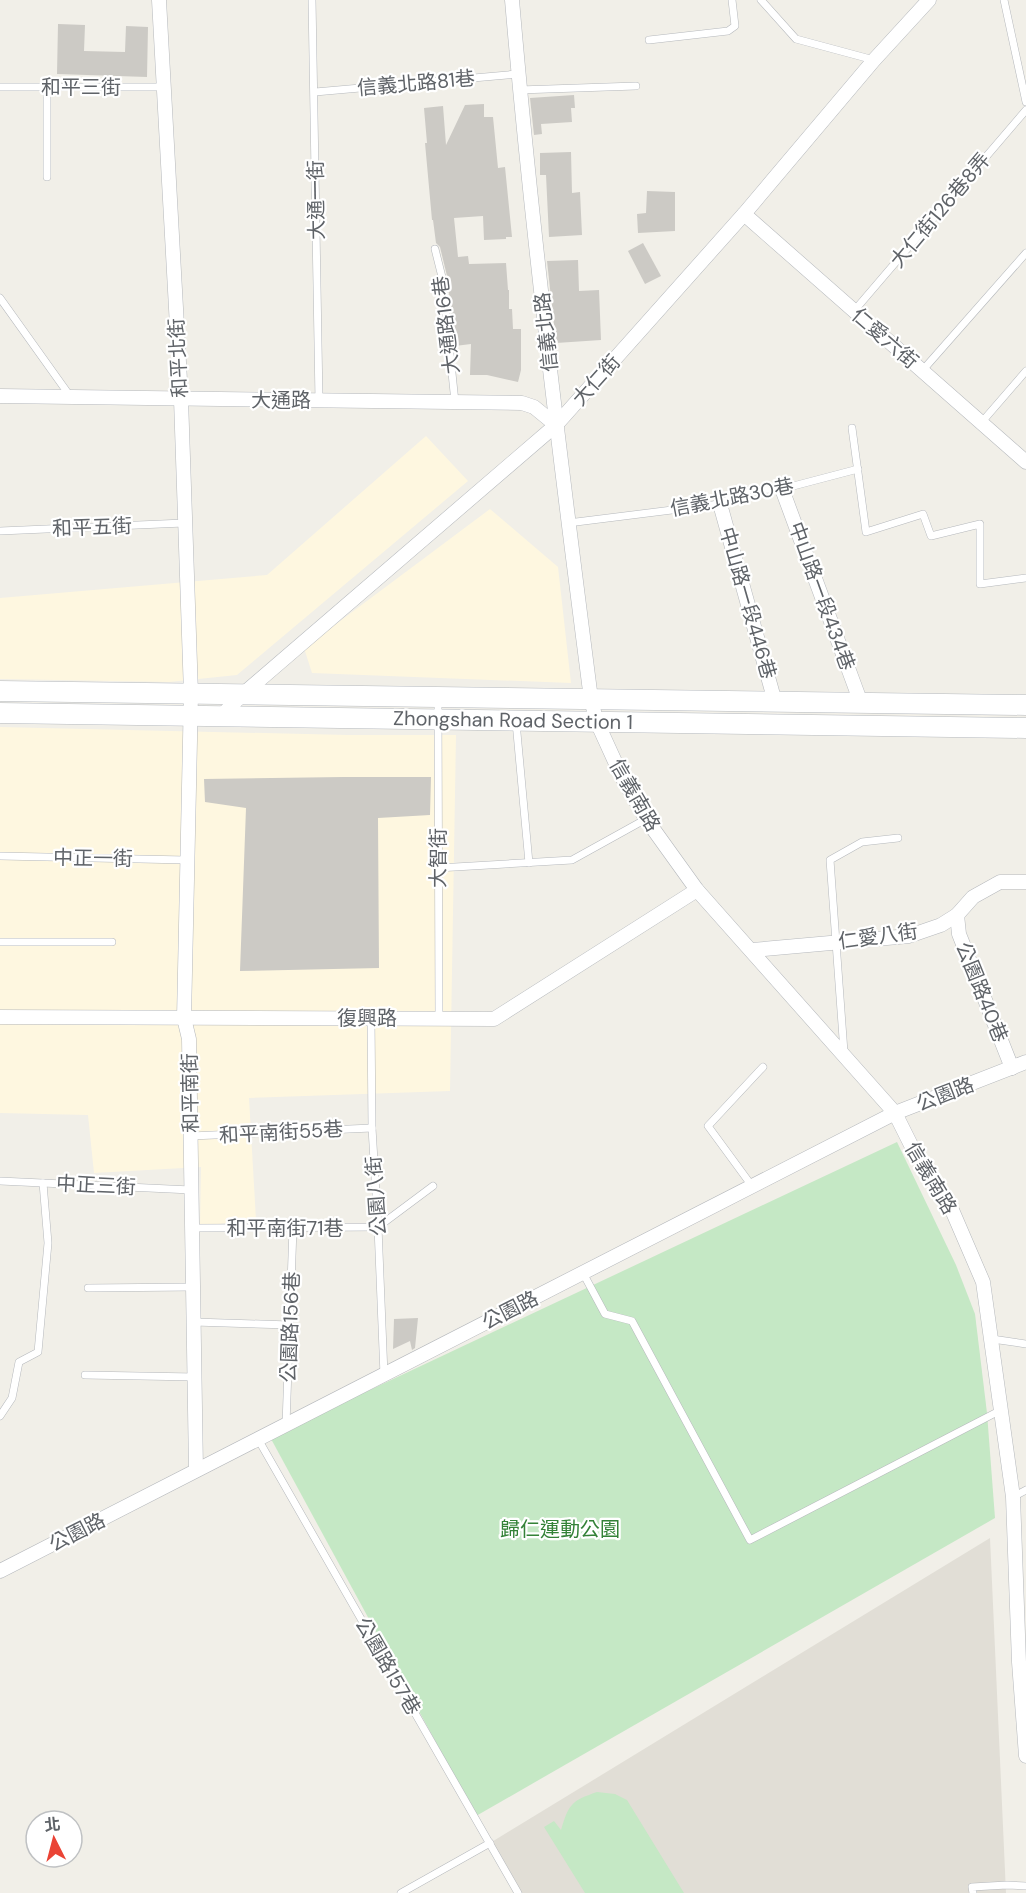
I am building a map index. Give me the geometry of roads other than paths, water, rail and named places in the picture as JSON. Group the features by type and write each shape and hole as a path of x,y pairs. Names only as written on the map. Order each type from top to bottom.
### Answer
{"main road":[{"name":"Zhongshan Road Section 1","path":"0,691 1026,705"},
{"name":"Zhongshan Road Section 1","path":"0,713 1026,728"}],"street":[{"name":"和平北街","path":"159,0 181,399 190,717"},
{"name":"信義北路","path":"512,0 519,90 556,425 591,699"},
{"name":"大仁街","path":"219,717 556,425 744,214 874,60 914,6 929,0"},
{"name":"仁愛六街","path":"744,214 1026,462"},
{"name":"大通路","path":"0,396 522,403 534,407 556,425"},
{"name":"中山路一段434巷","path":"782,489 861,703"},
{"name":"中山路一段446巷","path":"720,504 775,702"},
{"name":"信義南路","path":"591,699 596,720 622,777 646,819 697,890 895,1113 912,1147 952,1210 983,1282 1013,1497 1026,1756"},
{"name":"和平南街","path":"190,717 184,1018 189,1039 196,1470"},
{"name":"仁愛八街","path":"752,950 909,936 941,925 957,915 973,897 999,882 1026,882"},
{"name":"復興路","path":"0,1017 494,1019 697,890"},
{"name":"公園路40巷","path":"957,915 959,934 1012,1068"},
{"name":"公園路","path":"0,1571 895,1113 1026,1062"}],"lane":[{"name":"大通一街","path":"312,0 319,400"},
{"path":"649,40 728,31 735,26 732,0"},
{"path":"761,0 796,39 874,60"},
{"path":"1004,0 1026,101"},
{"name":"信義北路81巷","path":"315,92 518,74"},
{"path":"519,90 636,86"},
{"name":"和平三街","path":"0,87 162,87"},
{"path":"47,87 47,177"},
{"name":"大仁街126巷8弄","path":"855,311 1026,110"},
{"name":"大通路16巷","path":"435,249 442,277 455,402"},
{"path":"922,371 1026,254"},
{"path":"0,298 70,396"},
{"path":"981,423 1026,371"},
{"path":"852,428 866,532 923,514 931,536 980,524 980,584 1026,578"},
{"name":"信義北路30巷","path":"568,523 720,504 749,490 782,489 858,469"},
{"name":"和平五街","path":"0,531 184,523"},
{"name":"大智街","path":"438,697 439,1018"},
{"path":"516,720 529,863"},
{"path":"438,868 572,860 646,819"},
{"path":"844,1055 830,860 862,842 898,838"},
{"name":"中正一街","path":"0,856 186,860"},
{"path":"0,942 112,942"},
{"name":"公園八街","path":"371,1018 372,1128 384,1375"},
{"path":"752,1186 708,1126 763,1067"},
{"name":"和平南街55巷","path":"191,1136 372,1128"},
{"name":"中正三街","path":"0,1181 191,1190"},
{"path":"0,1416 12,1398 20,1362 38,1352 48,1243 43,1183"},
{"path":"378,1227 434,1186"},
{"name":"和平南街71巷","path":"192,1228 378,1227"},
{"name":"公園路156巷","path":"286,1425 293,1228"},
{"path":"583,1273 605,1314 632,1321 750,1540 1001,1410"},
{"path":"88,1288 193,1287"},
{"path":"194,1322 290,1325"},
{"path":"992,1339 1026,1344"},
{"path":"85,1375 195,1377"},
{"name":"公園路157巷","path":"258,1439 518,1893"},
{"path":"1013,1497 1026,1490"},
{"path":"400,1893 489,1843"},
{"path":"973,1893 972,1887 1026,1886"}],"park label":[{"name":"歸仁運動公園","path":"560,1529"}]}
